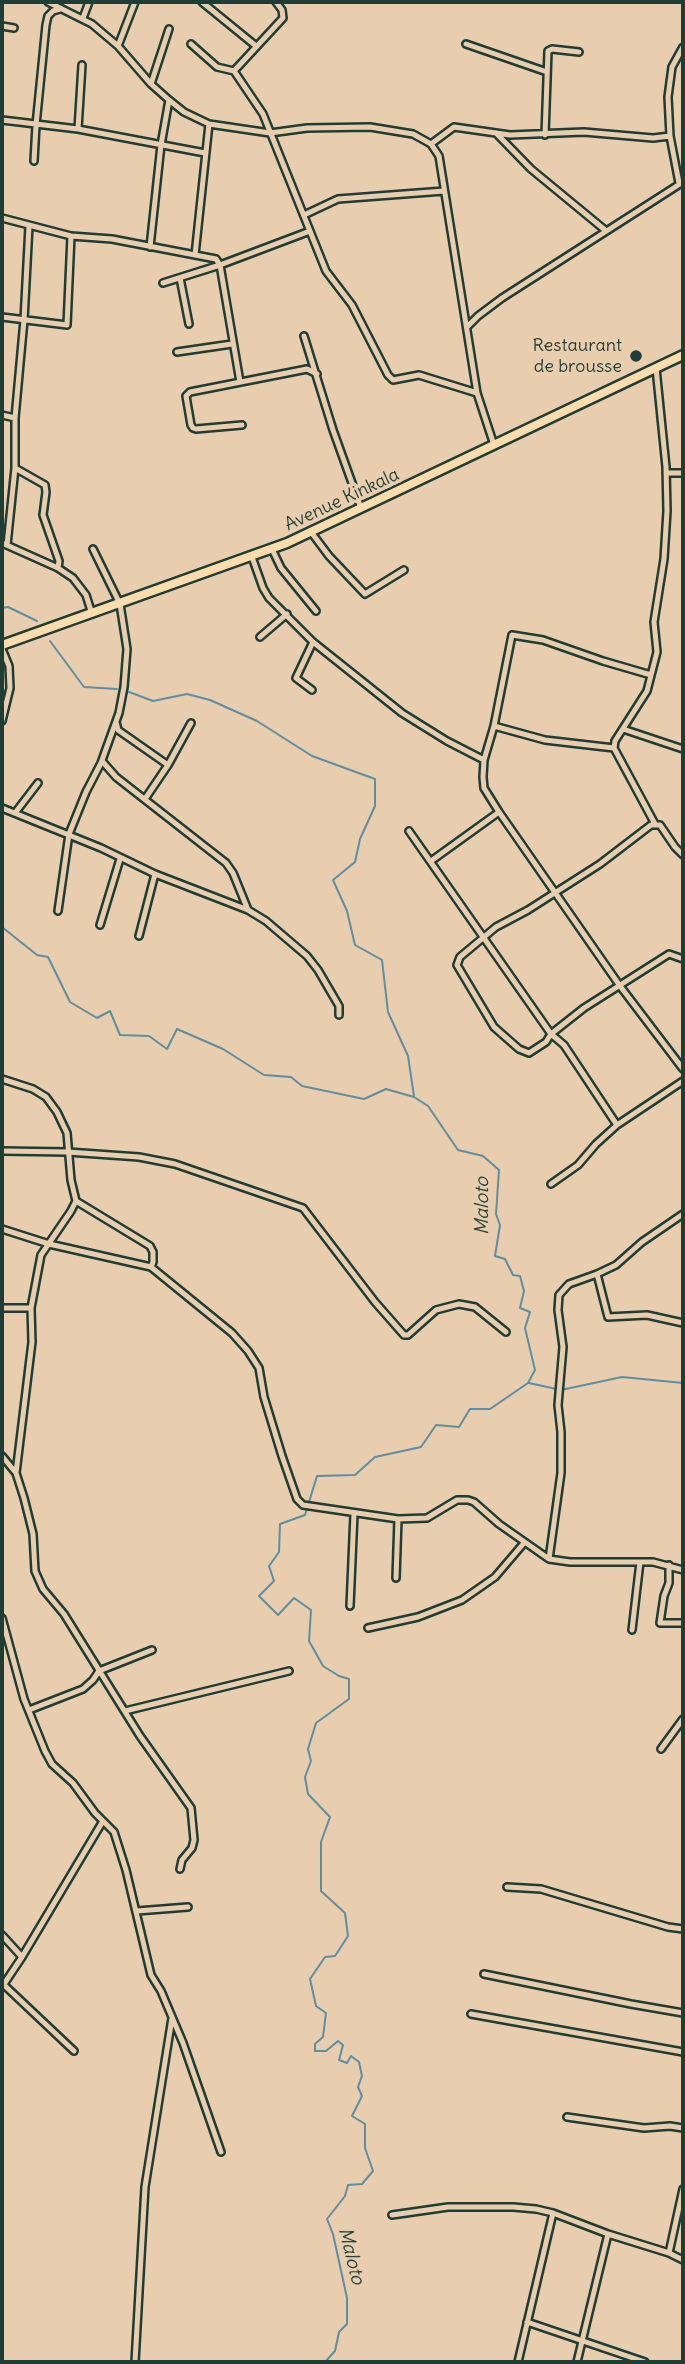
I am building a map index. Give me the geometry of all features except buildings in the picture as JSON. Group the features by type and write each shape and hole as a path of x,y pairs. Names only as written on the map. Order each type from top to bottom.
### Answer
{"main road":[{"name":"Avenue Kinkala","path":"2,647 272,549 683,355"}],"street":[{"path":"48,2 83,18 118,46 151,84 195,119 209,124 270,133 307,128 370,127 413,134 431,144 439,156 477,393 494,445"},
{"path":"83,18 89,2"},
{"path":"118,46 135,2"},
{"path":"202,2 256,46"},
{"path":"234,71 284,16 276,2"},
{"path":"34,162 46,24 48,16 60,9"},
{"path":"2,26 14,28"},
{"path":"151,84 169,29"},
{"path":"191,44 217,67 234,71 262,114 326,271 352,305 388,375 393,380 419,375 477,393"},
{"path":"466,44 547,72"},
{"path":"467,327 502,298 681,183 670,136 668,97 671,67 683,47"},
{"path":"545,135 549,49 579,52"},
{"path":"78,128 82,65"},
{"path":"150,247 161,145 169,100"},
{"path":"2,120 78,128 205,153"},
{"path":"195,255 209,124"},
{"path":"431,144 454,127 510,135 584,132 653,138 670,136"},
{"path":"496,133 531,169 605,230"},
{"path":"304,215 338,199 444,191"},
{"path":"2,218 71,236 112,239 216,259 220,265 240,382"},
{"path":"29,226 15,418 15,468 4,544 58,568 73,578 86,595 92,614"},
{"path":"163,283 310,231"},
{"path":"2,317 66,325 68,323 71,236"},
{"path":"180,278 189,324"},
{"path":"304,336 361,508"},
{"path":"177,352 232,344"},
{"path":"656,368 667,511 665,547 654,622 657,652 647,691 615,741 614,748 655,824 660,825 683,855"},
{"path":"242,425 193,428 186,396 190,392 307,369 317,374"},
{"path":"2,415 15,418"},
{"path":"15,468 45,485 43,515 59,561 58,568"},
{"path":"666,473 683,473"},
{"path":"311,532 329,556 365,594 404,570"},
{"path":"58,911 69,834 102,761 116,722 124,687 127,649 120,604 93,549"},
{"path":"272,549 281,568 316,611"},
{"path":"252,557 266,593 313,642 402,713 484,760"},
{"path":"260,637 286,614"},
{"path":"651,675 543,640 512,635 494,726 484,760 484,788 620,986 683,1069"},
{"path":"312,690 296,678 313,642"},
{"path":"2,647 9,666 10,688 2,721"},
{"path":"116,722 118,730 168,765"},
{"path":"145,799 191,723"},
{"path":"494,726 545,740 614,748"},
{"path":"623,729 683,749"},
{"path":"102,761 116,777 229,866 248,910"},
{"path":"15,813 38,783"},
{"path":"2,808 69,834 155,874 248,910 266,921 307,956 318,970 339,1006 339,1015"},
{"path":"431,860 499,812"},
{"path":"655,824 600,864 528,910 506,920 460,957 457,965 494,1027 519,1049 529,1053 546,1042 551,1034 584,1008 669,954 683,959"},
{"path":"409,831 551,1034 564,1045 617,1125"},
{"path":"100,925 120,859"},
{"path":"139,936 155,874"},
{"path":"2,1079 33,1089 46,1097 57,1112 67,1133 71,1180 76,1201 41,1255 31,1308 32,1342 16,1473 33,1534 35,1571 43,1589 64,1614 191,1808 194,1840 180,1868"},
{"path":"551,1184 578,1165 617,1125 683,1081"},
{"path":"2,1151 139,1157 175,1164 303,1208 375,1302 404,1335 408,1335 436,1310 458,1304 475,1307 506,1332"},
{"path":"76,1201 150,1246 153,1252 151,1268"},
{"path":"549,1559 561,1473 558,1405 563,1347 559,1296 569,1284 616,1265 642,1241 683,1214"},
{"path":"2,1229 50,1244 151,1268 232,1333 259,1368 264,1397 297,1499 303,1505 398,1519 426,1518 457,1500 468,1500 549,1559 570,1562 640,1562 669,1565 683,1570"},
{"path":"597,1274 607,1317 647,1315 683,1323"},
{"path":"2,1308 31,1308"},
{"path":"2,1456 16,1473"},
{"path":"350,1606 354,1514"},
{"path":"396,1578 398,1519"},
{"path":"368,1628 418,1617 462,1600 495,1577 524,1543"},
{"path":"632,1630 640,1562"},
{"path":"669,1565 669,1583 664,1595 660,1623 683,1623"},
{"path":"2,1618 24,1699 52,1764 73,1783 114,1832 140,1922 148,1966 172,2018 221,2152"},
{"path":"29,1710 83,1689 93,1681 99,1671 152,1650"},
{"path":"125,1711 289,1671"},
{"path":"662,1749 683,1719"},
{"path":"74,2050 2,1985 103,1821"},
{"path":"507,1887 541,1889 668,1927 683,1929"},
{"path":"137,1911 188,1908"},
{"path":"140,1922 147,1912"},
{"path":"2,1935 22,1956"},
{"path":"484,1974 683,2012"},
{"path":"471,2014 683,2052"},
{"path":"135,2362 145,2187 172,2018"},
{"path":"567,2117 644,2128 683,2128"},
{"path":"669,2253 681,2208 683,2189"},
{"path":"392,2216 448,2207 513,2207 553,2213 683,2260"},
{"path":"518,2362 553,2213"},
{"path":"577,2362 608,2234"},
{"path":"527,2322 645,2362"}],"waterway":[{"path":"2,608 8,607 37,621"},
{"path":"50,641 84,687 117,689"},
{"path":"129,692 153,701 187,694 210,700 257,721 312,756 375,779 375,806 360,839 355,862 333,880 347,911 355,945 382,960 388,1012 408,1056 414,1096"},
{"name":"Maloto","path":"2,927 37,955 48,957 70,1002 97,1018 110,1011 120,1035 149,1036 167,1049 177,1029 223,1049 264,1075 291,1077 302,1086 364,1099 386,1089 414,1097 428,1106 458,1150 483,1156 499,1170 496,1214 500,1225 495,1256 505,1259 513,1275 520,1276 524,1291 520,1308 530,1312 525,1328 535,1370 528,1383 490,1409 470,1409 459,1427 436,1425 421,1447 375,1457 355,1475 317,1476 305,1515 280,1524 279,1552 269,1566 274,1581 259,1596 278,1615 294,1598 311,1610 309,1641 323,1666 349,1679 349,1699 316,1723 308,1749 311,1761 305,1777 308,1794 330,1817 321,1842 321,1891 345,1913 348,1936 335,1956 325,1957 310,1979 316,2006 326,2013 323,2037 315,2044 315,2051 326,2051 338,2041 343,2045 339,2060 347,2063 351,2056 359,2062 362,2076 358,2087 362,2096 352,2116 365,2124 365,2148 373,2171 362,2184 348,2185 345,2196 327,2219 333,2234 347,2298 347,2324 339,2332 335,2351 325,2362"},
{"path":"529,1383 561,1390 622,1377 683,1383"}],"place":[{"name":"Restaurant de brousse","path":"636,356"}]}
